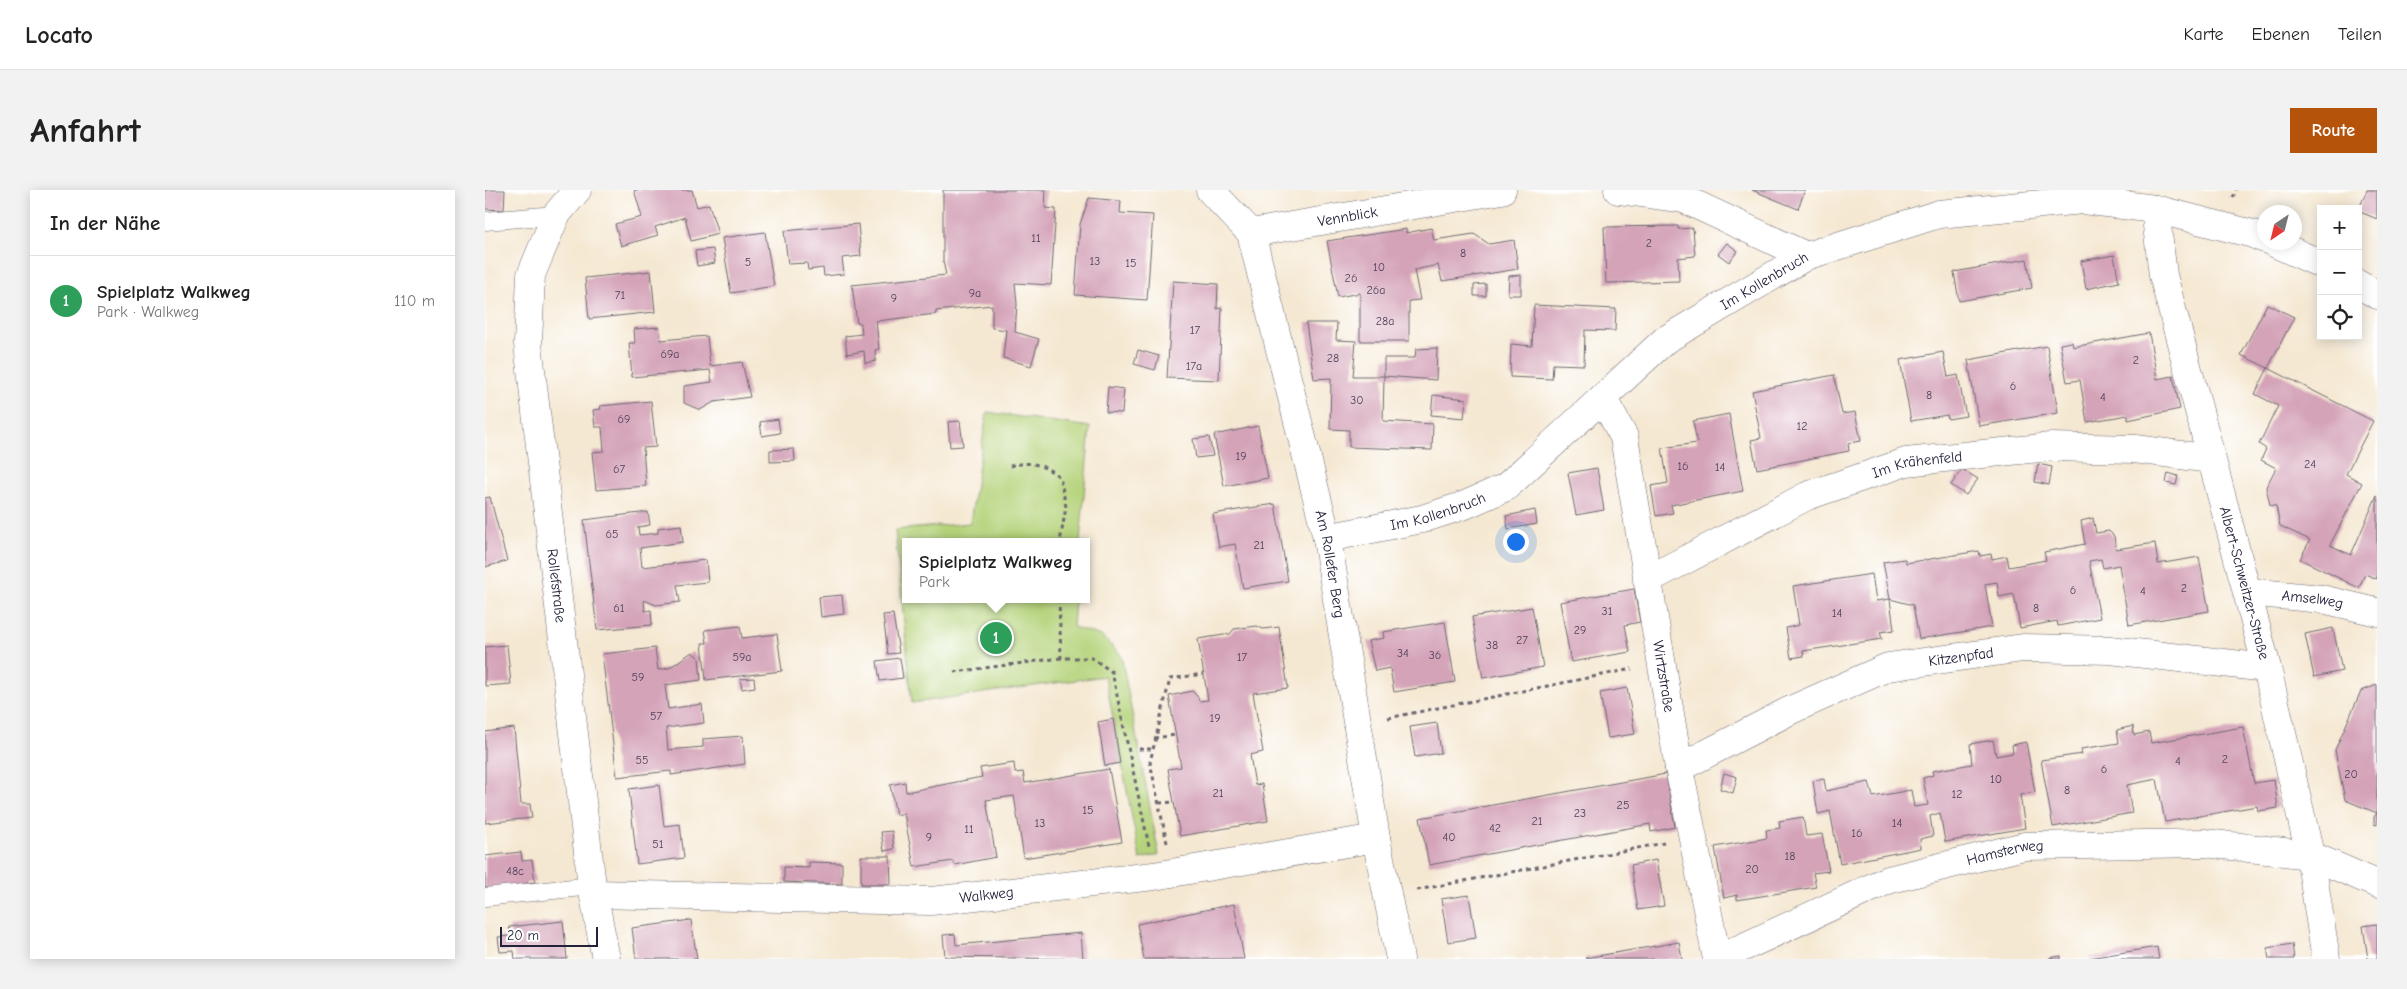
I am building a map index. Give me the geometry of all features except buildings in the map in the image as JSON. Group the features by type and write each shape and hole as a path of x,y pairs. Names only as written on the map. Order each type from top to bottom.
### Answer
{"street":[{"name":"Rollefstraße","path":"577,190 555,215 531,275 528,344 593,890 606,959"},
{"path":"1209,190 1251,233"},
{"name":"Vennblick","path":"1251,233 1502,190"},
{"path":"1618,190 1684,199 1806,256"},
{"name":"Im Kollenbruch","path":"1327,538 1422,519 1465,505 1506,487 1665,340 1806,256 1939,214 2083,200 2155,209 2257,236"},
{"name":"Albert-Schweitzer-Straße","path":"2155,209 2163,274 2248,592 2310,855 2326,959"},
{"name":"Am Rollefer Berg","path":"1251,233 1327,538 1359,724 1376,838 1400,959"},
{"path":"2290,250 2317,262"},
{"path":"2362,286 2377,295"},
{"name":"Wirtzstraße","path":"1603,399 1624,437 1691,838 1717,959"},
{"name":"Im Krähenfeld","path":"1647,580 1807,496 1906,462 2049,447 2135,449 2211,459"},
{"name":"Amselweg","path":"2248,592 2321,599 2377,612"},
{"name":"Kitzenpfad","path":"1679,768 1791,710 1887,667 2023,648 2111,650 2267,668"},
{"name":"Walkweg","path":"593,890 931,901 1164,875 1376,838"},
{"name":"Hamsterweg","path":"1717,959 1888,880 2024,846 2205,843 2310,855 2377,884"}],"lane":[{"path":"485,221 555,215"},
{"path":"485,897 593,890"}],"path":[{"path":"1010,466 1019,464 1042,465 1060,477 1065,507 1061,538"},
{"path":"1059,603 1061,658"},
{"path":"954,672 1061,658 1092,658 1112,672 1164,875"},
{"path":"1359,724 1662,664"},
{"path":"1164,875 1159,803 1150,762 1154,738 1170,679 1203,674"},
{"path":"1154,738 1176,735"},
{"path":"1139,749 1153,749"},
{"path":"1159,803 1174,802"},
{"path":"1388,895 1691,838"}],"green space":[{"path":"987,412 1090,427 1080,538 902,538 902,601 895,530 970,523"},
{"path":"902,603 1075,603 1073,627 1101,636 1121,655 1159,855 1140,859 1105,676 912,703"}],"place":[{"name":"Spielplatz Walkweg","path":"996,638"}]}
